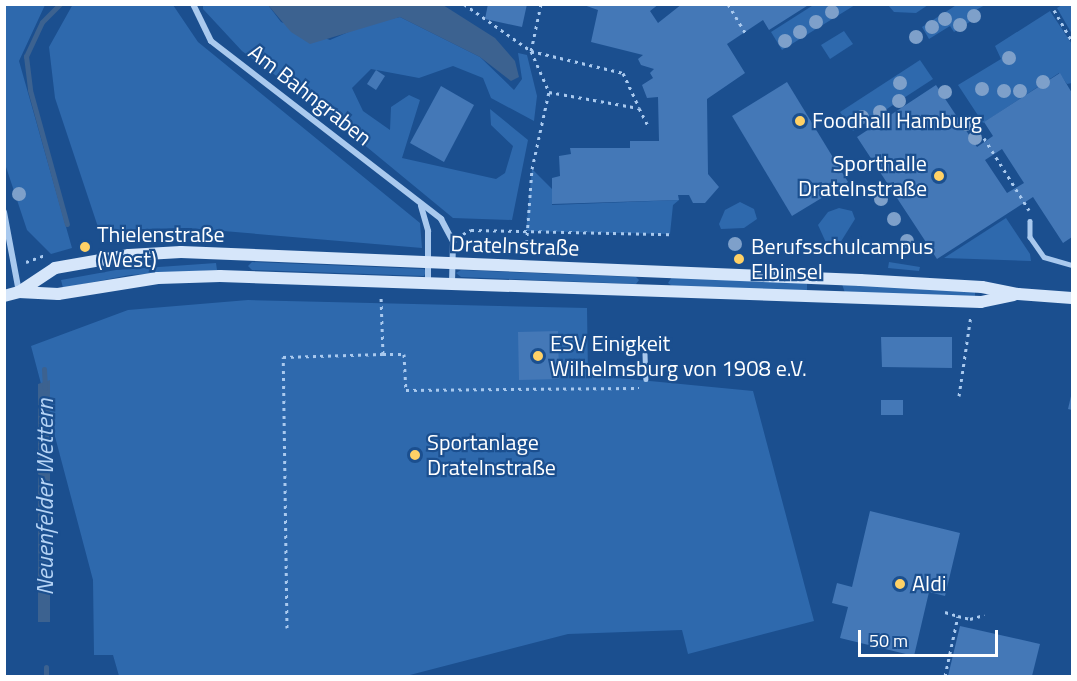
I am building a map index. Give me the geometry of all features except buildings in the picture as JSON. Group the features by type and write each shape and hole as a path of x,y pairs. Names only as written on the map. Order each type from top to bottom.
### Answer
{"main road":[{"name":"Dratelnstraße","path":"19,292 55,268 155,252 982,287 1018,294 1072,298"},
{"name":"Dratelnstraße","path":"4,296 19,292 58,294 185,276 428,281 973,302 1018,294"}],"street":[{"name":"Am Bahngraben","path":"193,4 212,41 441,219 452,238"},
{"path":"419,203 427,222 428,281"},
{"path":"4,212 19,292"},
{"path":"452,238 452,282"}],"lane":[{"path":"1030,221 1030,237 1044,256 1072,265"},
{"path":"645,354 646,379"}],"path":[{"path":"464,4 531,51 623,73 648,126"},
{"path":"525,267 532,169 549,92 531,51 541,4"},
{"path":"728,4 745,32"},
{"path":"1053,9 1072,41"},
{"path":"549,92 639,108"},
{"path":"984,138 1028,205 1030,221"},
{"path":"452,238 471,230 670,234"},
{"path":"15,266 54,251"},
{"path":"380,280 383,354"},
{"path":"959,396 973,302"},
{"path":"287,628 283,357 404,354 406,390 646,387 646,379"},
{"path":"945,612 970,619 984,615"},
{"path":"945,676 958,616"}],"shaded area":[{"path":"73,4 173,5 198,42 420,223 422,248 188,228 99,230 55,98 49,47"},
{"path":"815,4 855,5 782,50 771,32"},
{"path":"958,4 985,5 976,10 979,16 954,32 950,26 929,39 922,27"},
{"path":"4,5 45,5 19,61 72,248 51,254 27,230 5,164"},
{"path":"203,5 268,5 281,22 330,40 367,24 400,17 480,57 514,90 522,79 518,53 527,55 537,96 534,121 491,98 483,78 453,66 419,78 371,69 352,88 363,111 390,130 391,107 409,95 420,100 402,158 496,179 505,173 513,146 491,125 490,109 528,140 512,220 453,218 311,101 242,51 203,9"},
{"path":"888,5 928,5 916,13 894,12"},
{"path":"1062,5 1072,5 1072,34 1057,8"},
{"path":"1050,11 1072,44 1072,83 1067,84 1059,73 983,123 958,85 1001,59 995,46"},
{"path":"844,31 853,44 830,59 821,45"},
{"path":"920,60 933,79 853,131 840,112"},
{"path":"532,169 552,189 552,205 679,200 673,205 670,234 526,231"},
{"path":"740,202 754,209 757,219 744,228 721,229 719,224 725,210"},
{"path":"839,208 852,211 855,219 840,243 828,247 818,225 828,212"},
{"path":"1006,218 1030,254 1031,261 944,258"},
{"path":"252,262 424,269 426,272 424,276 252,270 248,266"},
{"path":"889,262 920,267 919,271 888,268"},
{"path":"216,263 217,270 130,275 63,288 61,280 116,270"},
{"path":"461,270 636,277 639,280 636,284 461,277 456,273"},
{"path":"672,277 807,283 807,291 672,286 668,283"},
{"path":"842,284 975,292 975,297 845,293"},
{"name":"Sportanlage Dratelnstraße","path":"248,300 587,308 588,375 753,391 814,621 688,654 682,630 568,634 406,676 119,676 113,655 94,655 93,580 31,346 128,310"}],"water":[{"path":"268,5 443,5 495,38 515,61 519,77 511,81 480,57 400,17 310,44 291,32"},
{"path":"50,380 50,622 38,622 38,384"}],"waterway":[{"path":"60,4 42,22 26,56 30,90 67,224"},
{"name":"Neuenfelder Wettern","path":"44,369 45,388"},
{"name":"Neuenfelder Wettern","path":"46,667 46,676"}],"place":[{"name":"Foodhall Hamburg","path":"800,121"},
{"name":"Sporthalle Dratelnstraße","path":"939,176"},
{"name":"Thielenstraße (West)","path":"85,247"},
{"name":"Berufsschulcampus Elbinsel","path":"739,259"},
{"name":"ESV Einigkeit Wilhelmsburg von 1908 e.V.","path":"538,356"},
{"name":"Sportanlage Dratelnstraße","path":"415,455"},
{"name":"Aldi","path":"900,584"}]}
